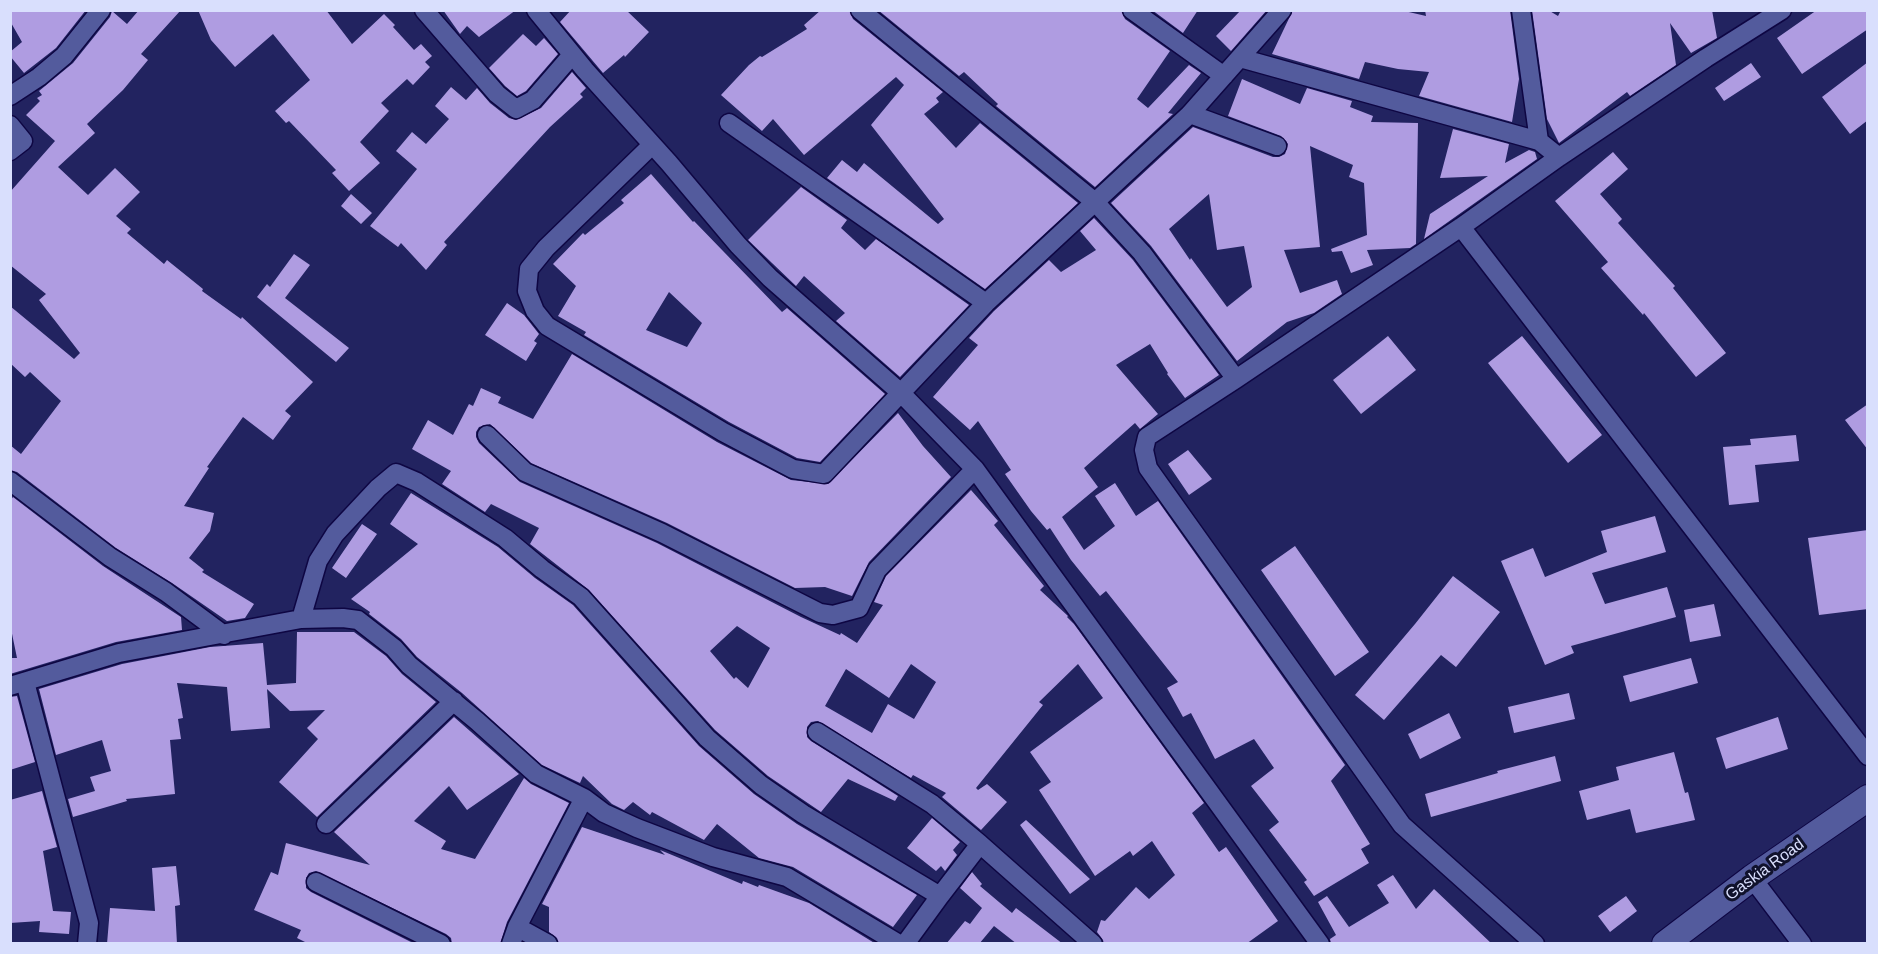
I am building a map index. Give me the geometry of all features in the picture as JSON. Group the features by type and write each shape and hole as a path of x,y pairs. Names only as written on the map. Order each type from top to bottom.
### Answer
{"main road":[{"name":"Gaskia Road","path":"1665,944 1752,878 1868,798"}],"street":[{"path":"10,96 39,77 64,56 101,10"},
{"path":"424,10 497,94 516,109 533,100 572,54"},
{"path":"536,10 738,245 770,278 902,393 975,469 1320,944"},
{"path":"860,10 1095,202 1142,253 1236,379"},
{"path":"1132,10 1224,76"},
{"path":"652,145 546,248 529,269 527,291 535,311 547,326 723,432 793,469 824,474 986,303 1190,114 1282,10"},
{"path":"1521,10 1539,141"},
{"path":"1535,944 1402,825 1148,468 1144,450 1148,437 1461,227 1559,157 1782,10"},
{"path":"1240,58 1539,141 1559,157"},
{"path":"1190,114 1277,146"},
{"path":"729,123 986,303"},
{"path":"10,125 23,141 10,152"},
{"path":"1461,227 1868,756"},
{"path":"487,435 525,472 662,533 820,613 833,615 859,608 877,570 975,469"},
{"path":"301,620 318,561 335,534 378,488 396,473 443,497 505,538 581,597 707,738 761,785 803,814 940,896"},
{"path":"10,481 110,557 166,592 224,635"},
{"path":"87,944 89,922 18,684 120,653 301,620 343,618 358,620 394,648 410,665 454,700 536,774 584,798 604,813 637,828 713,857 787,877 899,944"},
{"path":"326,824 454,700"},
{"path":"817,732 932,804 1093,944"},
{"path":"548,944 514,935 584,798"},
{"path":"905,944 980,844"},
{"path":"1752,878 1802,944"},
{"path":"316,882 441,944"}],"building":[{"path":"10,10 86,10 56,48 24,73 10,56 10,52 22,42 10,21"},
{"path":"139,10 181,10 141,54 148,60 123,90 87,124 95,133 58,167 88,195 115,168 140,192 116,216 131,229 127,233 164,264 167,260 203,289 202,291 241,319 242,317 313,382 285,411 291,416 273,440 243,417 207,467 209,468 184,506 214,513 210,531 189,558 204,570 202,572 254,604 245,618 227,621 116,548 17,472 10,470 10,445 21,454 61,401 30,372 25,377 10,363 10,306 74,359 80,353 39,300 46,294 10,265 10,192 55,141 26,115 40,101 37,98 42,95 39,91 73,63 110,17 112,11 127,24"},
{"path":"198,10 326,10 352,44 384,14 414,50 421,44 432,56 425,62 430,67 413,85 407,79 381,103 389,111 360,142 380,163 349,191 332,173 336,170 289,121 286,123 275,111 310,80 273,34 235,67 211,40"},
{"path":"443,10 516,10 479,37 467,26 460,34"},
{"path":"571,10 626,10 649,32 625,57 624,55 603,73 560,22"},
{"path":"821,10 849,10 853,19 943,92 936,98 939,102 924,114 956,148 980,123 1078,203 985,289 827,178 842,160 857,172 864,163 938,224 944,219 871,125 904,85 896,77 804,155 773,119 762,131 721,95 760,56 762,57 807,29 804,25"},
{"path":"878,10 1121,10 1125,19 1170,51 1137,99 1148,108 1189,65 1201,73 1168,113 1173,114 1095,187 996,106 998,104 964,72 959,76"},
{"path":"1152,10 1198,10 1183,33"},
{"path":"1241,10 1267,10 1231,51 1216,36"},
{"path":"1293,10 1400,10 1426,16 1425,10 1510,10 1519,79 1512,122 1419,96 1429,72 1398,69 1365,62 1359,79 1272,54"},
{"path":"1532,10 1548,10 1558,16 1561,10 1712,10 1717,38 1691,53 1670,23 1676,65 1630,96 1627,92 1559,143 1547,119"},
{"path":"1817,10 1868,10 1868,29 1802,74 1777,38"},
{"path":"523,34 536,46 544,38 558,54 526,91 517,96 489,68"},
{"path":"1868,62 1868,120 1850,134 1822,97"},
{"path":"1751,63 1761,77 1724,101 1715,88"},
{"path":"572,72 586,88 580,94 583,97 550,127 444,242 447,245 426,270 401,243 398,247 370,226 417,169 396,151 412,132 426,144 449,119 435,106 451,87 466,100 477,88 490,103 509,118 516,120 541,108"},
{"path":"1242,79 1300,104 1307,88 1352,101 1350,107 1373,116 1371,122 1418,123 1416,244 1410,248 1367,250 1373,265 1351,273 1342,251 1332,252 1331,249 1367,235 1364,183 1349,177 1353,165 1310,146 1320,247 1284,250 1300,293 1337,280 1342,294 1314,313 1287,322 1237,361 1151,246 1111,203 1193,127 1273,157 1285,154 1288,144 1281,136 1228,116","holes":["1209,194 1217,250 1244,246 1252,287 1227,307 1169,229"]},
{"path":"1453,129 1509,144 1505,163 1529,150 1535,152 1537,159 1424,239 1430,214 1488,176 1440,178"},
{"path":"1613,152 1628,169 1600,194 1622,219 1618,223 1675,286 1673,288 1726,353 1696,377 1644,313 1643,315 1601,268 1608,262 1555,201"},
{"path":"651,174 693,222 782,312 787,308 885,394 820,462 797,458 729,422 584,335 586,332 558,316 576,286 553,264 583,233 585,235 624,203 621,200","holes":["669,292 702,323 687,347 646,330"]},
{"path":"801,187 847,220 841,228 865,250 876,239 969,305 900,377 836,321 845,313 804,276 796,286 748,240"},
{"path":"351,194 372,213 361,224 341,206"},
{"path":"1094,218 1133,260 1219,375 1185,398 1167,374 1150,344 1116,365 1158,414 1140,429 1135,423 1084,468 1098,487 1062,517 1084,550 1115,526 1095,496 1115,483 1136,516 1158,501 1345,765 1331,781 1370,844 1361,849 1369,863 1314,896 1304,882 1307,880 1269,830 1279,822 1251,786 1274,768 1254,739 1215,759 1191,713 1183,717 1167,688 1178,682 1106,591 1100,596 1071,560 1050,528 1047,530 1031,511 1005,474 1011,470 978,421 970,430 933,397 978,345 969,338 994,311 1049,260 1061,272 1096,250 1080,231"},
{"path":"294,254 310,265 285,298 349,348 336,362 257,297 267,284 270,287"},
{"path":"507,303 524,315 539,334 534,341 537,343 526,361 485,335"},
{"path":"1388,336 1416,370 1361,414 1333,380"},
{"path":"1522,336 1602,435 1568,463 1488,363"},
{"path":"572,354 717,442 791,480 828,484 898,413 951,477 869,562 852,596 825,587 795,588 667,523 531,463 490,424 479,427 476,437 479,443 520,482 657,543 857,643 883,605 874,602 886,576 971,490 998,521 994,525 1044,586 1040,590 1068,616 1204,803 1192,813 1219,852 1226,847 1278,921 1246,944 1104,944 1097,932 1101,920 1105,921 1136,887 1149,899 1175,875 1152,841 1133,856 1130,851 1095,876 1039,790 1051,782 1030,752 1103,698 1078,664 1039,702 1043,705 976,788 978,790 987,784 1007,802 981,830 942,797 946,793 913,775 911,778 818,721 811,722 807,727 807,737 811,741 898,796 895,801 848,779 821,812 768,776 715,730 589,590 530,544 539,528 491,504 485,512 442,484 451,471 412,449 428,420 453,435 469,404 473,406 481,388 501,397 498,403 533,419","holes":["737,626 770,648 748,688 736,677 734,679 710,651","911,664 936,682 914,719 888,704 872,733 825,706 846,669 889,698"]},
{"path":"1868,404 1868,450 1845,420"},
{"path":"1796,435 1799,461 1755,465 1759,502 1729,505 1723,447 1751,445 1750,439"},
{"path":"1188,450 1212,479 1189,495 1168,464"},
{"path":"411,493 498,547 535,578 573,605 699,746 754,794 797,824 917,895 893,927 793,867 759,858 717,824 704,840 652,812 650,815 633,802 624,810 612,804 583,776 580,783 542,765 462,693 417,657 401,639 369,614 370,612 351,599 418,544 390,524"},
{"path":"13,497 103,566 181,617 182,630 116,642 10,674 10,658 17,658 10,624 10,501"},
{"path":"1655,516 1666,552 1592,573 1605,604 1667,587 1676,617 1571,646 1574,653 1545,665 1501,561 1533,548 1545,577 1607,552 1601,531"},
{"path":"362,524 377,534 346,578 332,568"},
{"path":"1868,530 1868,609 1819,615 1808,538"},
{"path":"1295,546 1369,652 1335,676 1261,570"},
{"path":"1453,576 1500,612 1456,667 1441,655 1384,720 1355,695"},
{"path":"1714,604 1721,636 1690,642 1684,610"},
{"path":"297,632 354,632 386,656 402,674 436,702 317,817 279,782 318,739 307,728 325,710 290,711 267,689 270,728 231,731 227,687 177,683 183,718 178,719 181,739 170,740 175,794 126,799 127,801 73,817 68,799 95,791 90,777 111,771 102,740 56,755 39,689 122,664 210,647 263,643 267,685 296,683"},
{"path":"1691,658 1698,683 1630,702 1623,676"},
{"path":"1569,693 1575,719 1514,733 1508,707"},
{"path":"17,696 35,762 10,770 10,697"},
{"path":"1449,713 1461,738 1420,759 1408,734"},
{"path":"454,717 519,774 467,810 449,786 414,821 446,841 441,849 475,859 524,778 531,784 569,803 507,922 500,944 452,944 451,938 446,934 316,871 309,873 306,878 306,888 311,892 415,944 309,944 297,938 301,930 254,910 271,872 278,875 286,843 370,865 334,832"},
{"path":"1778,717 1788,749 1726,769 1716,738"},
{"path":"1674,752 1695,820 1636,833 1630,809 1587,820 1579,791 1619,780 1616,767"},
{"path":"1555,756 1561,781 1431,817 1425,794 1498,773 1497,771"},
{"path":"42,791 57,847 43,851 53,911 71,912 69,934 39,932 40,921 10,923 10,800"},
{"path":"932,818 960,842 953,850 957,855 945,871 941,866 936,871 907,848"},
{"path":"1026,820 1090,879 1070,894 1020,825"},
{"path":"582,827 665,855 660,850 742,884 743,881 758,887 759,885 809,903 876,944 559,944 557,938 549,932 549,907 542,904"},
{"path":"176,866 180,905 175,906 177,944 107,944 110,908 155,911 152,868"},
{"path":"972,872 982,884 980,886 1012,913 1016,908 1063,944 1017,944 994,926 979,944 946,944 965,921 970,924 982,908 960,888"},
{"path":"1393,875 1416,909 1434,889 1492,944 1331,944 1330,939 1336,935 1318,902 1327,896 1349,927 1389,903 1377,885"},
{"path":"1626,896 1637,911 1610,932 1598,916"}]}
